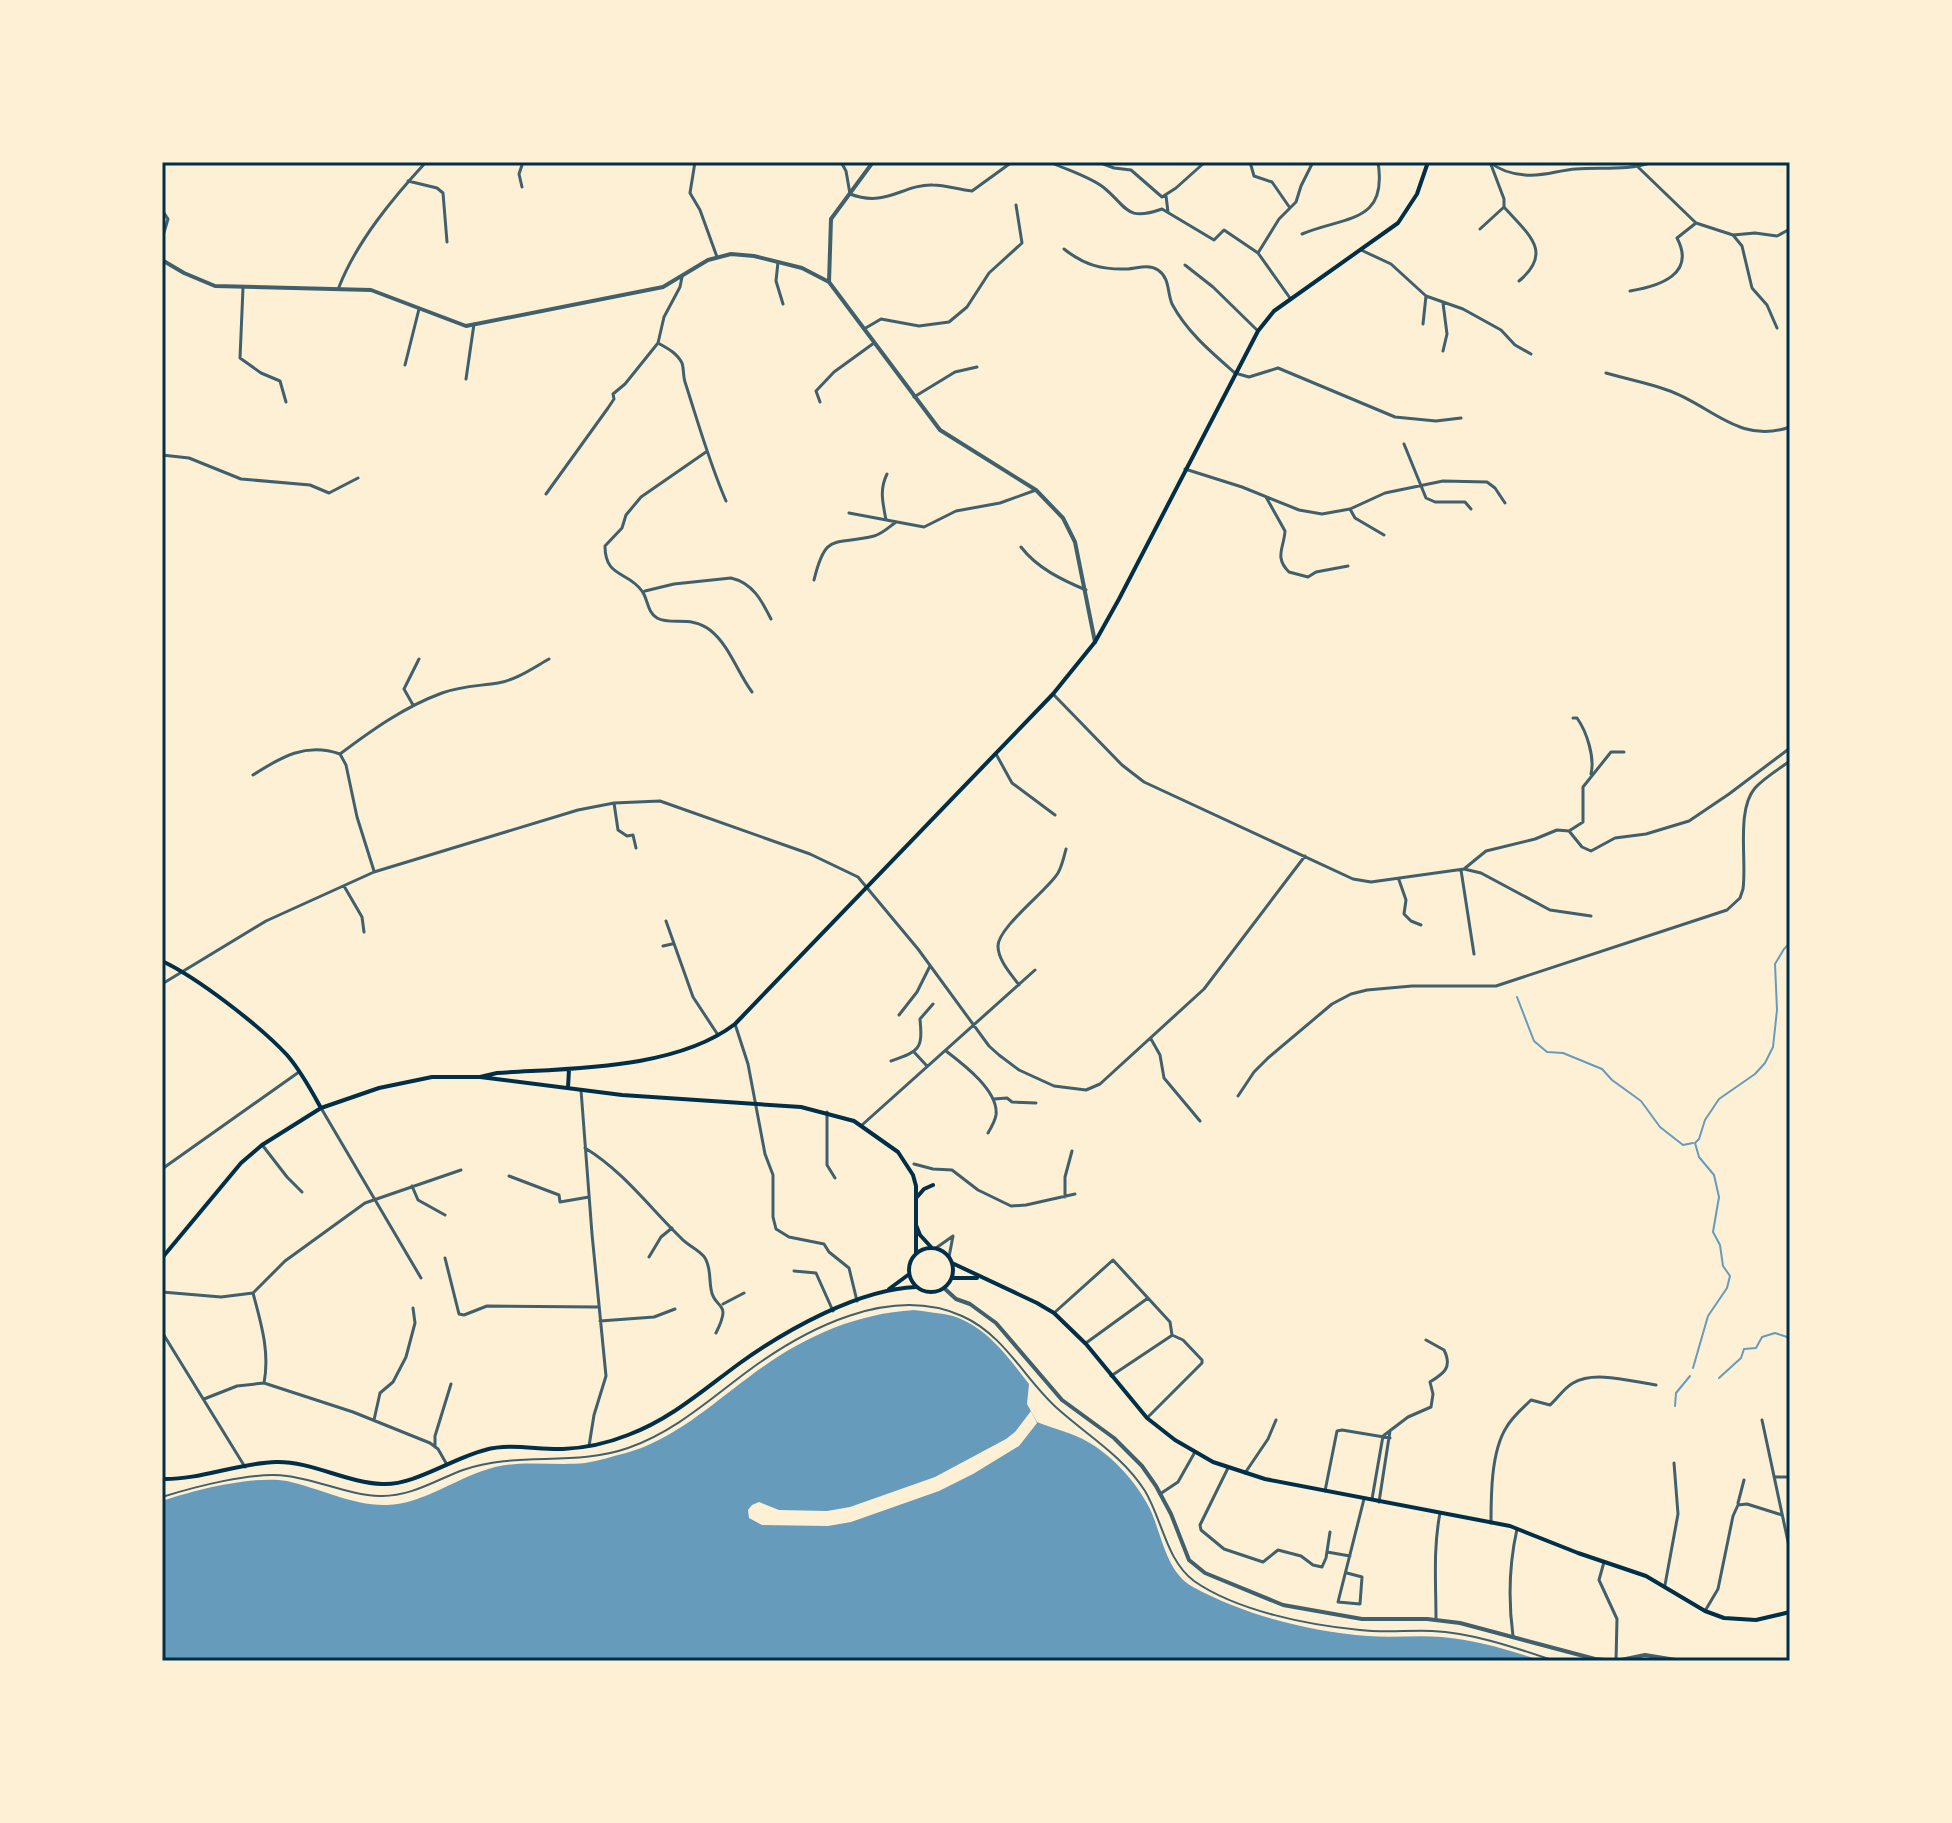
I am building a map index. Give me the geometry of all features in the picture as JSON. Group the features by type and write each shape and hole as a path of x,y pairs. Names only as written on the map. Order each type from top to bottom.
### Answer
{"main road":[{"path":"480,1077 633,1062 686,1048 718,1035 735,1024 1053,694 1095,642 1258,331 1274,311 1290,298 1398,223 1408,210 1428,162"},
{"path":"162,961 267,1036 288,1056 321,1108"},
{"path":"568,1088 569,1069"},
{"path":"162,1258 241,1163 262,1145 321,1108 410,1080 480,1077 581,1090 801,1107 827,1112 862,1125 898,1152 915,1180 916,1253 910,1263 909,1274 916,1287"},
{"path":"916,1199 920,1191 933,1185"},
{"path":"915,1222 923,1240 951,1260 1054,1313 1086,1344 1147,1418 1195,1452 1228,1468 1325,1491 1517,1529 1635,1571 1705,1611 1724,1618 1756,1620 1790,1612"},
{"path":"916,1253 934,1248"},
{"path":"162,1479 279,1462 385,1485 405,1482 446,1463 488,1449 589,1446 624,1437 651,1426 781,1337 833,1311 884,1292 916,1287 929,1293 944,1288 952,1278 951,1260"},
{"path":"884,1292 909,1274"},
{"path":"952,1278 983,1278"}],"street":[{"path":"339,287 358,251 408,181 426,162"},
{"path":"522,187 519,174 523,162"},
{"path":"695,162 690,193 700,210 717,257"},
{"path":"841,162 850,194"},
{"path":"829,282 831,219 873,162"},
{"path":"850,194 860,198 878,198 930,184 972,191 1012,162"},
{"path":"1050,162 1099,185 1114,200 1136,214 1148,215 1162,209 1214,240 1224,230 1258,253 1290,298"},
{"path":"1098,162 1131,170 1158,195 1166,196 1205,162"},
{"path":"1250,162 1254,176 1272,182 1290,208"},
{"path":"1258,253 1279,219 1299,196 1313,162"},
{"path":"1302,234 1359,216 1373,206 1380,183 1378,162"},
{"path":"1490,162 1503,170 1525,175 1545,175 1573,169 1638,167 1652,162"},
{"path":"1490,162 1504,207 1526,231 1537,253 1533,269 1519,281"},
{"path":"1638,167 1696,223 1733,235 1755,233 1771,237 1790,229"},
{"path":"408,181 437,188 443,193 447,242"},
{"path":"1166,196 1168,212"},
{"path":"863,329 881,319 919,326 949,322 956,318 989,273 1022,243 1016,205"},
{"path":"1480,229 1504,207"},
{"path":"162,210 168,219 162,239"},
{"path":"1630,291 1654,285 1680,271 1682,247 1677,238 1696,223"},
{"path":"1733,235 1742,246 1752,288 1767,305 1777,328"},
{"path":"1064,249 1086,265 1149,267 1160,271 1166,279 1174,306 1188,328 1235,373 1249,377 1278,368 1395,417 1427,421 1461,418"},
{"path":"1361,250 1391,264 1426,296 1463,309 1501,330 1515,345 1531,354"},
{"path":"162,260 205,282 224,287 371,290 459,324 474,324 663,287 717,257 742,254 815,273 829,282 929,419 947,436 1036,490 1053,505 1070,530 1078,553 1095,642"},
{"path":"778,262 776,281 783,304"},
{"path":"1185,265 1221,294 1258,331"},
{"path":"546,494 608,408 614,399 613,394 658,343 664,317 682,277"},
{"path":"243,288 240,358 261,373 280,381 286,402"},
{"path":"1423,324 1426,296"},
{"path":"1443,302 1447,334 1443,351"},
{"path":"405,365 419,309"},
{"path":"466,379 474,324"},
{"path":"658,343 672,351 682,362 684,380 692,397 706,452 726,501"},
{"path":"820,402 816,391 825,380 874,343"},
{"path":"914,397 955,372 977,367"},
{"path":"1606,373 1669,390 1737,426 1767,432 1790,427"},
{"path":"1404,444 1419,486 1429,501 1465,502 1471,509"},
{"path":"706,452 641,497 626,515 622,528 605,546 605,557 614,571 634,582 643,592 655,617 661,620 686,620 708,628 726,647 752,692"},
{"path":"162,455 189,458 241,479 310,485 329,493 358,478"},
{"path":"1185,469 1299,510 1322,514 1350,509 1385,493 1443,481 1478,480 1495,488 1505,503"},
{"path":"886,520 881,494 887,474"},
{"path":"849,513 924,527 932,526 956,511 1000,503 1036,490"},
{"path":"1266,497 1285,531 1279,553 1281,562 1289,572 1308,577 1316,572 1348,566"},
{"path":"1350,509 1355,518 1384,535"},
{"path":"814,580 819,559 827,547 840,540 875,536 896,522"},
{"path":"1021,547 1030,559 1042,567 1086,590"},
{"path":"643,592 674,584 731,578 741,580 761,598 771,619"},
{"path":"413,706 404,689 419,659"},
{"path":"253,775 286,754 307,749 340,754 382,723 413,706 459,687 499,683 549,659"},
{"path":"1053,694 1122,765 1144,782 1364,882 1399,880 1462,869 1481,873 1550,910 1591,916"},
{"path":"1573,718 1577,718 1583,726 1593,761 1590,777"},
{"path":"1569,831 1582,847 1591,851 1615,838 1646,834 1689,821 1790,748"},
{"path":"1462,869 1486,851 1557,830 1569,831 1585,818 1583,787 1611,752 1624,752"},
{"path":"340,754 346,765 357,817 374,872"},
{"path":"996,754 1012,783 1055,815"},
{"path":"1238,1096 1268,1058 1332,1004 1351,994 1412,986 1496,986 1727,910 1740,898 1743,889 1744,820 1749,798 1759,785 1790,761"},
{"path":"162,984 266,921 374,872 578,810 614,803 660,801 847,871 867,887 989,1046 1019,1070 1054,1086 1086,1090 1100,1084 1204,989 1305,856"},
{"path":"614,803 618,830 627,836 633,835 636,848"},
{"path":"1019,985 1002,960 998,950 999,940 1027,904 1059,872 1066,849"},
{"path":"1462,869 1474,954"},
{"path":"1399,880 1406,900 1404,914 1421,925"},
{"path":"344,886 362,917 364,932"},
{"path":"666,921 693,997 718,1035"},
{"path":"663,946 672,944"},
{"path":"899,1015 917,992 930,966"},
{"path":"862,1125 1035,970"},
{"path":"891,1061 919,1049 922,1038 920,1019 933,1004"},
{"path":"735,1024 748,1064 765,1154 774,1182 773,1217 776,1229 789,1237 824,1244 849,1268 857,1302"},
{"path":"1151,1039 1160,1055 1164,1078 1200,1121"},
{"path":"945,1050 971,1071 994,1099 996,1114 988,1133"},
{"path":"914,1052 927,1066"},
{"path":"162,1169 299,1072"},
{"path":"581,1090 606,1376 594,1415 589,1446"},
{"path":"994,1099 1036,1103"},
{"path":"321,1108 421,1278"},
{"path":"827,1112 827,1165 835,1178"},
{"path":"262,1145 302,1192"},
{"path":"585,1148 604,1161 705,1258 711,1291 722,1305 723,1320 716,1333"},
{"path":"1065,1197 1065,1177 1072,1151"},
{"path":"914,1164 952,1170 978,1190 1011,1206 1075,1194"},
{"path":"162,1292 221,1297 253,1293 298,1251 376,1197 461,1170"},
{"path":"509,1176 559,1195 560,1202 589,1197"},
{"path":"412,1186 418,1200 445,1215"},
{"path":"649,1257 661,1237 672,1228"},
{"path":"934,1248 953,1236 951,1260"},
{"path":"445,1258 459,1314 487,1306 598,1307"},
{"path":"1054,1313 1113,1260 1170,1322 1172,1335"},
{"path":"794,1271 816,1273 833,1311"},
{"path":"944,1288 1001,1329 1062,1400 1114,1438 1142,1466 1160,1494 1189,1560 1205,1573 1283,1605 1301,1609 1362,1619 1436,1620 1477,1626 1595,1659 1616,1661 1645,1655 1682,1661"},
{"path":"253,1293 265,1340 267,1369 264,1383"},
{"path":"722,1305 744,1293"},
{"path":"1086,1344 1148,1298"},
{"path":"162,1497 201,1486 274,1475 379,1496 400,1495 493,1462 580,1458 624,1450 676,1426 749,1371 804,1336 871,1310 913,1305 961,1315 991,1334 1056,1407 1098,1440 1126,1468 1156,1512 1179,1566 1191,1579 1206,1588 1256,1609 1316,1624 1361,1630 1433,1631 1517,1648 1555,1661"},
{"path":"374,1420 380,1393 393,1382 406,1357 415,1323 413,1308"},
{"path":"600,1321 654,1317 675,1309"},
{"path":"162,1332 245,1467"},
{"path":"1111,1376 1172,1335"},
{"path":"1147,1418 1202,1363 1183,1340 1172,1335"},
{"path":"1372,1500 1383,1436 1408,1417 1431,1407 1433,1394 1430,1382 1447,1369 1444,1350 1426,1340"},
{"path":"1491,1523 1493,1470 1502,1436 1515,1415 1531,1400 1550,1405 1571,1384 1583,1379 1656,1385"},
{"path":"204,1399 245,1384 264,1383 374,1420 435,1447 446,1463"},
{"path":"435,1447 435,1436 451,1384"},
{"path":"1245,1473 1268,1439 1276,1420"},
{"path":"1762,1420 1790,1551"},
{"path":"1325,1491 1337,1431 1390,1438"},
{"path":"1379,1502 1390,1431"},
{"path":"1160,1494 1178,1482 1195,1452"},
{"path":"1664,1586 1678,1514 1674,1463"},
{"path":"1228,1468 1215,1500 1201,1520 1201,1530 1224,1549 1263,1562 1278,1550 1301,1556 1322,1567 1330,1532"},
{"path":"1774,1477 1790,1477"},
{"path":"1705,1611 1718,1589 1744,1480"},
{"path":"1347,1573 1362,1577 1360,1604 1338,1602 1338,1596 1347,1573 1364,1499"},
{"path":"1738,1505 1747,1504 1782,1515"},
{"path":"1436,1620 1433,1550 1440,1513"},
{"path":"1513,1636 1509,1602 1510,1564 1517,1529"},
{"path":"1327,1552 1350,1556"},
{"path":"1604,1561 1599,1580 1617,1619 1616,1661"}],"water":[{"path":"914,1310 948,1315 976,1327 996,1344 1029,1384 1027,1404 1037,1422 1088,1442 1115,1462 1145,1499 1171,1563 1193,1587 1256,1614 1300,1626 1368,1636 1455,1638 1542,1661 162,1661 162,1501 224,1485 273,1480 299,1484 362,1503 387,1505 414,1500 495,1467 601,1460 643,1447 676,1431 768,1363 807,1340 869,1317"}],"pier":[{"path":"1031,1411 1037,1423 1019,1446 939,1491 851,1522 828,1526 762,1525 749,1518 748,1510 759,1502 779,1510 827,1511 850,1507 935,1477 1006,1439"}],"waterway":[{"path":"1693,1368 1708,1316 1727,1288 1730,1276 1723,1266 1720,1245 1713,1232 1719,1197 1714,1175 1699,1157 1695,1143 1719,1099 1755,1074 1773,1047 1777,1010 1775,964 1790,943"},
{"path":"1517,997 1534,1041 1547,1052 1563,1053 1602,1069 1641,1101 1660,1127 1683,1145 1693,1143"},
{"path":"1719,1378 1741,1358 1744,1349 1756,1348 1762,1337 1775,1333 1787,1337 1790,1334"},
{"path":"1675,1406 1676,1393 1690,1376"}]}
